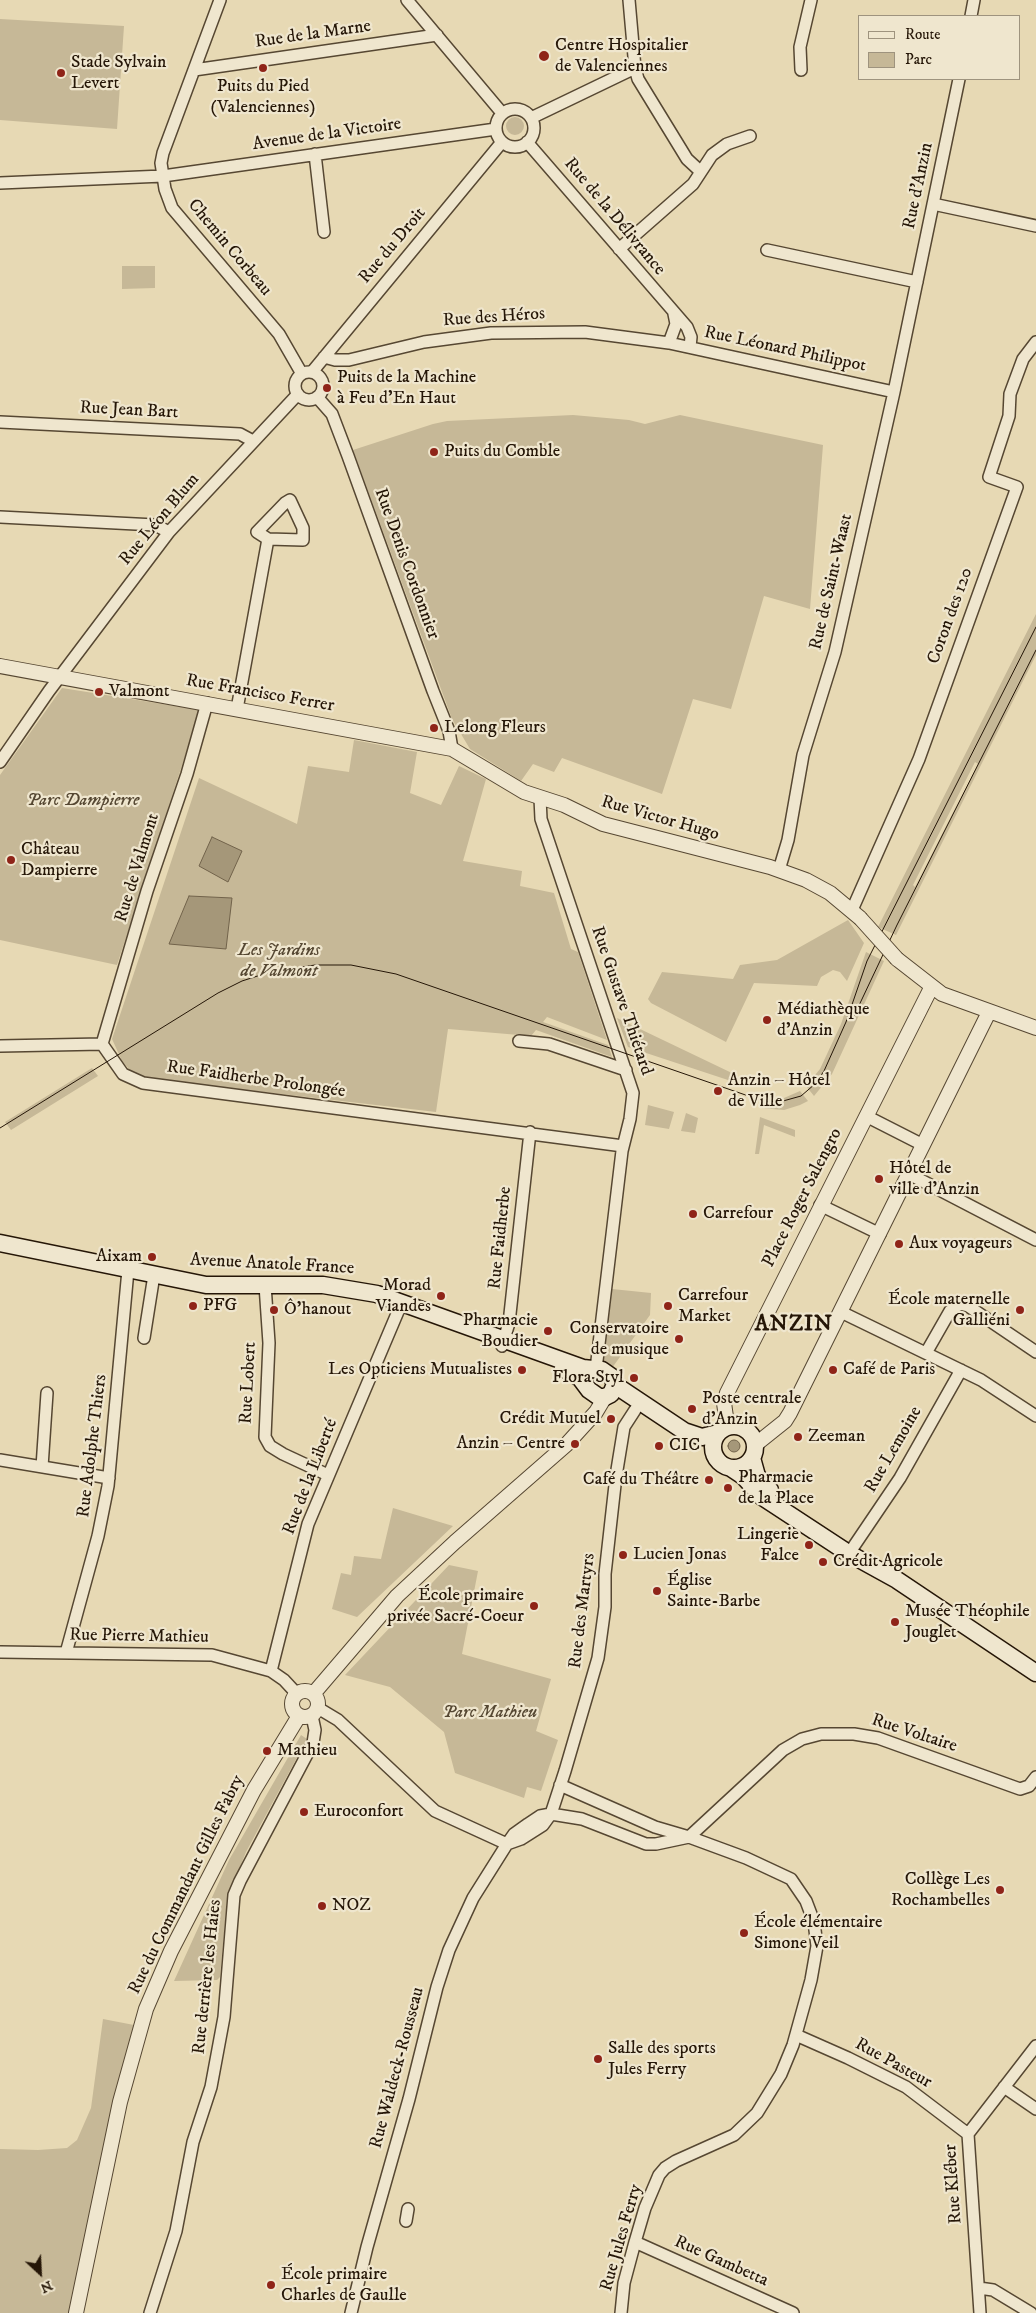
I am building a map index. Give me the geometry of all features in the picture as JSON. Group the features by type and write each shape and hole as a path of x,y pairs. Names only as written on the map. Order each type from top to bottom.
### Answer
{"main road":[{"name":"Avenue Anatole France","path":"0,1243 128,1274"},
{"name":"Avenue Anatole France","path":"0,1252 128,1274 216,1294 265,1290 335,1294 401,1306 504,1342 591,1378 599,1396 610,1392 692,1435 705,1437 720,1431"},
{"name":"Avenue Anatole France","path":"591,1378 602,1370 611,1376 610,1392"},
{"name":"Avenue Anatole France","path":"610,1392 685,1443 708,1450 715,1456"},
{"path":"897,1580 848,1553 761,1496 743,1476 731,1468 722,1465 715,1456 713,1444 720,1431 733,1426 744,1428 752,1435 758,1476 766,1487 854,1546 897,1580 1036,1673"},
{"path":"731,1468 743,1466 753,1452"}],"street":[{"name":"Chemin Corbeau","path":"220,0 163,153 161,163 168,199 172,208 279,334 307,373"},
{"path":"407,0 502,113"},
{"path":"629,0 634,68 638,79 687,159 700,171"},
{"path":"801,70 800,46 811,0"},
{"path":"971,15 974,0"},
{"name":"Rue de la Marne","path":"194,70 437,36"},
{"path":"531,118 634,68"},
{"name":"Rue d'Anzin","path":"913,300 958,80"},
{"path":"510,109 518,109 526,112 531,118 534,131 527,142 513,147 502,142 496,129 497,120 502,113 510,109"},
{"name":"Avenue de la Victoire","path":"163,176 496,129"},
{"path":"618,249 693,184 708,159 722,146 750,136"},
{"name":"Rue du Droit","path":"307,373 324,357 502,142"},
{"name":"Rue de la Délivrance","path":"527,142 689,331 691,337 690,347"},
{"path":"315,154 324,232"},
{"path":"0,183 163,176"},
{"path":"933,204 1036,226"},
{"path":"766,250 917,282"},
{"name":"Rue de Saint-Waast","path":"779,870 788,840 803,756 835,652 913,300"},
{"path":"669,343 676,324 674,314"},
{"name":"Rue des Héros","path":"324,357 335,360 349,360 424,342 503,332 592,333 669,343"},
{"name":"Rue Léonard Philippot","path":"669,343 894,392"},
{"name":"Coron des 120","path":"856,914 919,759 1017,487 989,477 1009,416 1010,394 1023,358 1033,345"},
{"path":"307,373 320,377 322,384 321,391 317,397 308,399 298,394 295,383 307,373"},
{"name":"Rue Léon Blum","path":"0,762 60,677 169,532 298,394"},
{"name":"Rue Denis Cordonnier","path":"317,397 330,411 340,433 449,731 452,749"},
{"name":"Rue Jean Bart","path":"0,422 240,434 253,441"},
{"path":"0,517 155,525 169,532"},
{"path":"237,709 268,539"},
{"name":"Rue Francisco Ferrer","path":"0,666 452,749"},
{"name":"Rue de Valmont","path":"102,1044 156,863 188,771 208,703"},
{"name":"Rue Victor Hugo","path":"452,749 524,792 564,805 611,827 779,870 822,889 856,914 897,959 931,988 989,1012 1036,1028"},
{"name":"Rue Gustave Thiétard","path":"540,798 541,819 626,1070 633,1096 630,1119 623,1146 591,1378"},
{"name":"Place Roger Salengro","path":"720,1431 726,1417 724,1406 727,1393 820,1205 931,988"},
{"path":"753,1452 788,1417 989,1012"},
{"path":"519,1041 549,1044 626,1070"},
{"path":"0,1046 102,1044"},
{"name":"Rue Faidherbe Prolongée","path":"102,1044 119,1069 132,1079 150,1084 530,1132"},
{"path":"866,1116 923,1145"},
{"path":"530,1132 623,1146"},
{"name":"Rue Faidherbe","path":"504,1342 509,1323 530,1132"},
{"path":"909,1174 1036,1240"},
{"path":"820,1205 880,1234"},
{"name":"Rue Adolphe Thiers","path":"66,1653 98,1536 109,1478 128,1274"},
{"path":"144,1338 153,1279"},
{"name":"Rue Lobert","path":"265,1290 269,1344 264,1429 266,1440 270,1446 288,1457 328,1475"},
{"path":"926,1353 950,1311 960,1304 968,1306 1036,1352"},
{"name":"Rue de la Liberté","path":"271,1671 306,1529 401,1306"},
{"path":"841,1312 981,1380 1036,1416"},
{"name":"Rue Lemoine","path":"854,1546 900,1478 961,1370"},
{"path":"583,1426 589,1408 591,1378"},
{"path":"314,1693 365,1631 411,1582 559,1451 583,1426 610,1392"},
{"path":"42,1467 47,1393"},
{"name":"Rue des Martyrs","path":"551,1814 586,1705 598,1658 605,1607 605,1574 616,1476 624,1427 635,1410"},
{"path":"0,1460 109,1478"},
{"name":"Rue Pierre Mathieu","path":"0,1652 212,1655 271,1671 284,1680 297,1694"},
{"path":"310,1713 318,1699 314,1693 305,1691 297,1694 293,1700 292,1707 310,1713 338,1720 435,1811 507,1844 521,1839 543,1825 551,1814 582,1819 646,1844 656,1844 689,1836"},
{"name":"Rue du Commandant Gilles Fabry","path":"76,2313 120,2102 146,2009 171,1951 254,1790 310,1713"},
{"name":"Rue derrière les Haies","path":"150,2313 176,2231 193,2142 211,2087 224,2017 234,1895 313,1743 315,1730 310,1713"},
{"name":"Rue Voltaire","path":"689,1836 783,1750 802,1739 822,1734 854,1734 878,1738 1020,1789 1027,1788 1036,1777"},
{"name":"Rue Jules Ferry","path":"560,1785 655,1827 708,1842 788,1876 796,1884 806,1901 816,1927 817,1946 796,2036 781,2074 753,2118 734,2135 676,2161 658,2175 644,2208 624,2283 621,2313"},
{"name":"Rue Waldeck-Rousseau","path":"351,2313 367,2247 446,1958 468,1907 507,1844"},
{"name":"Rue Pasteur","path":"796,2036 848,2058 906,2087 968,2134"},
{"name":"Rue Kléber","path":"980,2313 968,2134 1036,2046"},
{"path":"1004,2087 1036,2109"},
{"name":"Rue Gambetta","path":"635,2242 793,2313"},
{"path":"979,2288 993,2290 1031,2313"}],"green space":[{"name":"Stade Sylvain Levert","path":"0,19 124,26 117,129 0,120"},
{"path":"515,117 521,120 524,126 521,132 515,135 509,132 506,126 509,120"},
{"path":"122,266 155,266 155,288 122,289"},
{"path":"573,415 629,420 645,424 680,415 823,445 810,609 764,596 731,709 693,699 662,794 562,758 554,772 533,764 521,781 470,749 452,719 353,450 447,421"},
{"path":"1036,614 1036,655 896,935 878,927","holes":["975,762 978,764 915,887 913,885"]},
{"name":"Parc Dampierre","path":"62,688 200,710 117,965 0,940 0,775"},
{"name":"Les Jardins de Valmont","path":"354,740 417,752 410,793 441,805 459,766 486,779 463,861 522,871 520,886 554,893 571,949 578,952 607,1040 547,1017 543,1022 608,1045 612,1057 536,1030 531,1036 448,1029 436,1112 136,1077 122,1061 112,1039 199,778 297,824 308,766 349,772"},
{"path":"848,920 864,943 847,981 840,972 833,970 821,977 817,986 754,983 726,1042 651,1003 648,999 662,972 733,979 740,965 777,960"},
{"path":"866,952 884,961 832,1074 814,1096 806,1086 820,1069 841,1024"},
{"path":"617,1018 734,1074 731,1081 628,1047"},
{"path":"92,1068 98,1076 11,1130 5,1122"},
{"path":"800,1091 808,1101 800,1105 784,1110 761,1108 762,1097 784,1098"},
{"path":"648,1105 674,1112 669,1129 645,1125"},
{"path":"686,1113 698,1118 695,1133 681,1131"},
{"path":"760,1117 795,1130 795,1137 764,1125 759,1154 755,1154"},
{"path":"612,1289 651,1293 650,1315 612,1368 603,1363"},
{"path":"393,1508 453,1526 357,1617 332,1609 341,1573 351,1575 354,1556 381,1559"},
{"name":"Parc Mathieu","path":"449,1565 478,1571 462,1654 551,1679 536,1731 558,1740 541,1791 527,1787 524,1798 455,1773 444,1732 390,1687 345,1675"},
{"path":"301,1735 307,1739 246,1852 227,1899 220,1977 217,1980 174,1981 229,1860"},
{"path":"103,2019 134,2025 102,2154 71,2313 0,2313 0,2149 38,2150 67,2148 77,2140 91,2108"}],"shaded area":[{"path":"212,837 242,851 228,882 199,866"},
{"path":"189,896 232,898 226,949 169,944"},
{"path":"732,1440 736,1440 740,1446 736,1452 732,1452 728,1448 728,1444"}],"tram line":[{"path":"0,1128 218,993 242,981 270,972 315,965 351,965 396,974 760,1100 783,1101 801,1096 815,1084 824,1071 846,1022 867,961 1036,627"},
{"path":"854,1016 897,925 1036,650"}],"place":[{"name":"Centre Hospitalier de Valenciennes","path":"544,56"},
{"name":"Puits du Pied (Valenciennes)","path":"263,68"},
{"name":"Stade Sylvain Levert","path":"61,73"},
{"name":"Puits de la Machine à Feu d'En Haut","path":"327,388"},
{"name":"Puits du Comble","path":"434,452"},
{"name":"Valmont","path":"99,692"},
{"name":"Lelong Fleurs","path":"434,728"},
{"name":"Château Dampierre","path":"11,860"},
{"name":"Médiathèque d'Anzin","path":"767,1020"},
{"name":"Anzin – Hôtel de Ville","path":"718,1091"},
{"name":"Hôtel de ville d'Anzin","path":"879,1179"},
{"name":"Carrefour","path":"693,1214"},
{"name":"Aux voyageurs","path":"899,1244"},
{"name":"Aixam","path":"152,1257"},
{"name":"Morad Viandes","path":"441,1296"},
{"name":"PFG","path":"193,1306"},
{"name":"Carrefour Market","path":"668,1306"},
{"name":"Ô'hanout","path":"274,1310"},
{"name":"École maternelle Galliéni","path":"1020,1310"},
{"name":"Pharmacie Boudier","path":"548,1331"},
{"name":"Conservatoire de musique","path":"679,1339"},
{"name":"Les Opticiens Mutualistes","path":"522,1370"},
{"name":"Café de Paris","path":"833,1370"},
{"name":"Flora Styl","path":"634,1378"},
{"name":"Poste centrale d'Anzin","path":"692,1409"},
{"name":"Crédit Mutuel","path":"611,1419"},
{"name":"Zeeman","path":"798,1437"},
{"name":"Anzin – Centre","path":"575,1444"},
{"name":"CIC","path":"659,1446"},
{"name":"Café du Théâtre","path":"709,1480"},
{"name":"Pharmacie de la Place","path":"728,1488"},
{"name":"Lingerie Falce","path":"809,1545"},
{"name":"Lucien Jonas","path":"623,1555"},
{"name":"Crédit Agricole","path":"823,1562"},
{"name":"Église Sainte-Barbe","path":"657,1591"},
{"name":"École primaire privée Sacré-Coeur","path":"534,1606"},
{"name":"Musée Théophile Jouglet","path":"895,1622"},
{"name":"Mathieu","path":"267,1751"},
{"name":"Euroconfort","path":"304,1812"},
{"name":"Collège Les Rochambelles","path":"1000,1890"},
{"name":"NOZ","path":"322,1906"},
{"name":"École élémentaire Simone Veil","path":"744,1933"},
{"name":"Salle des sports Jules Ferry","path":"598,2059"},
{"name":"École primaire Charles de Gaulle","path":"271,2285"}],"district":[{"name":"ANZIN","path":"794,1325"}]}
